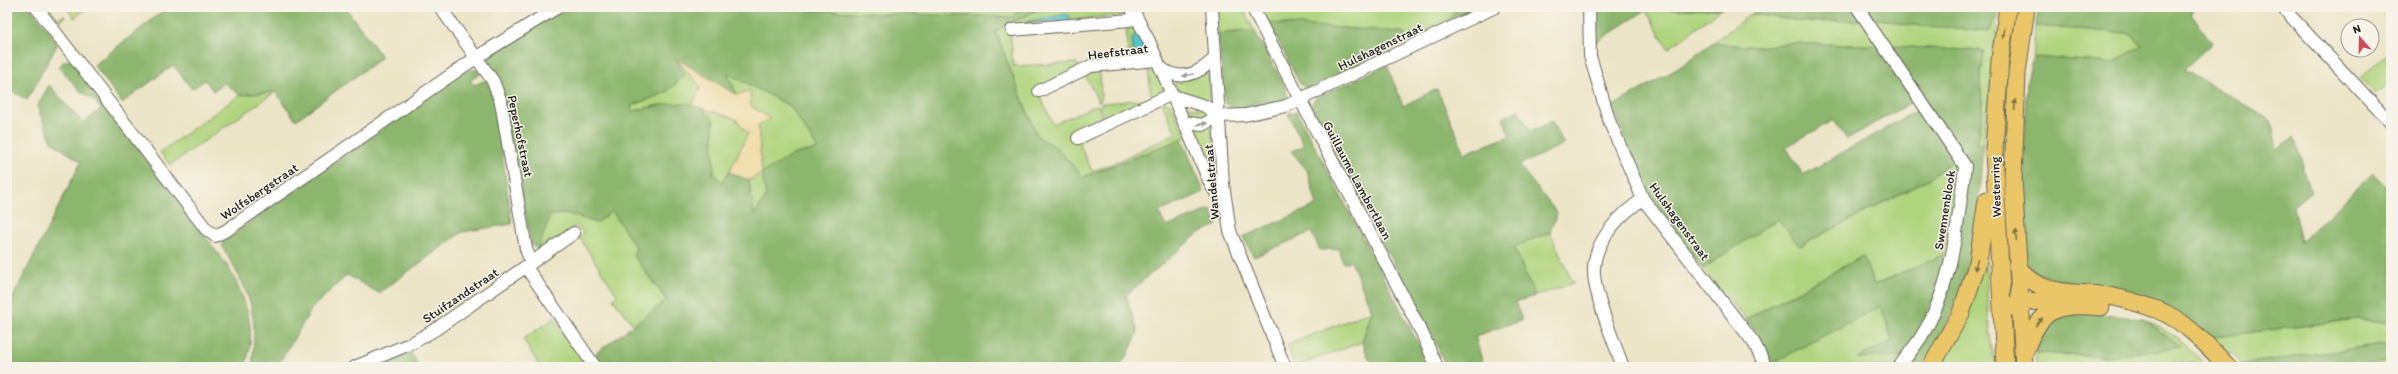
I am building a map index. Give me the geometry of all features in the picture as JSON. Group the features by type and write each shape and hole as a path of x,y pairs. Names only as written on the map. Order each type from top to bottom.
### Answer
{"highway":[{"name":"Westerring","path":"2004,367 1995,188 1996,111 2000,59 2008,7"},
{"name":"Westerring","path":"2023,362 2013,178 2014,120 2017,73 2026,7"},
{"path":"1931,367 1961,313 1978,262 1986,200 1995,188"},
{"path":"2018,266 2030,282 2038,286 2078,294 2115,297 2159,310 2183,324 2197,335 2228,367"},
{"path":"2001,317 2010,307 2019,302 2092,300 2126,301"},
{"path":"2023,362 2035,326 2046,314 2053,310 2083,306 2121,309 2159,320 2188,339 2215,367"}],"street":[{"name":"Wolfsbergstraat","path":"36,7 145,150 206,228 215,236 228,230 477,57 558,7"},
{"name":"Peperhofstraat","path":"440,7 493,81 501,102 529,264 595,367"},
{"name":"Wandelstraat","path":"1212,7 1226,207 1230,231 1285,367"},
{"name":"Guillaume Lambertlaan","path":"1252,7 1419,327 1437,367"},
{"name":"Hulshagenstraat","path":"1219,116 1252,113 1286,106 1495,7"},
{"name":"Hulshagenstraat","path":"1589,7 1590,56 1610,123 1643,199 1754,343 1766,367"},
{"name":"Swennenblook","path":"1857,7 1965,166 1958,221 1939,297 1921,336 1899,367"},
{"path":"2282,7 2391,123"},
{"path":"1012,30 1130,20 1134,12"},
{"path":"1134,12 1211,185 1226,207"},
{"path":"1158,63 1172,75 1186,76 1200,71 1215,58"},
{"name":"Heefstraat","path":"1039,91 1091,66 1158,63"},
{"path":"1078,138 1172,95 1205,106 1219,116 1202,125 1184,122"},
{"path":"1623,367 1594,281 1594,265 1600,249 1615,223 1630,208 1643,199"},
{"name":"Stuifzandstraat","path":"355,367 412,343 574,233"}],"green space":[{"path":"7,7 30,7 58,43 27,100 7,88"},
{"path":"42,7 49,7 58,19 64,15 65,18 55,24"},
{"path":"66,7 89,7 74,18"},
{"path":"168,7 345,7 382,57 296,120 275,92 240,95 225,83 213,91 205,80 192,89 173,65 122,103 94,65"},
{"path":"569,7 763,7 884,14 1013,17 1022,7 1043,7 995,31 1037,136 1057,148 1083,177 1182,139 1204,192 1159,212 1166,227 1211,209 1217,225 1199,233 1126,295 1138,332 1128,355 1119,367 604,367 595,354 667,300 633,255 636,248 612,211 597,223 569,214 550,215 538,250 531,244 519,176 488,60 491,53","holes":["676,59 737,95 727,73 790,106 818,149 795,154 762,173 766,197 754,215 749,180 729,172 722,182 714,174 713,119 706,112 691,104 683,103 665,104 632,111 631,106 667,92 685,75"]},
{"path":"763,7 1022,7 1013,17 884,14"},
{"path":"1043,7 1126,7 1126,15 1010,25 1013,66 1077,63 1078,67 1040,96 1053,124 1097,105 1104,120 1079,143 1092,171 1114,163 1176,133 1162,103 1166,102 1171,105 1187,137 1083,177 1057,148 1037,136 995,31"},
{"path":"1242,7 1254,30 1218,34 1216,8"},
{"path":"1260,7 1460,7 1440,28 1409,41 1402,32 1269,23"},
{"path":"1460,7 1484,7 1453,22 1445,22"},
{"path":"1595,7 1724,7 1721,9 1646,10 1595,43"},
{"path":"1760,7 1999,7 1990,31 1901,24 1881,19 1808,22 1751,14"},
{"path":"2013,7 2021,7 2013,297 2005,297 2000,127"},
{"path":"2039,7 2175,7 2179,11 2183,7 2197,7 2191,13 2212,43 2184,69 2271,120 2277,149 2294,137 2311,192 2293,207 2301,242 2373,173 2391,191 2391,323 2358,319 2213,337 2184,318 2043,284 2025,260 2024,134 2027,81 2033,57 2113,63 2143,45 2127,33 2035,26"},
{"path":"1700,8 1721,9 1668,49 1646,10"},
{"path":"1999,11 1983,143 1977,146 1983,110 1980,83 1984,51 1789,43 1759,47 1712,43 1751,14 1808,22 1881,19 1901,24"},
{"path":"1269,23 1402,32 1409,41 1307,89 1300,84"},
{"path":"1126,26 1136,29 1149,54 1148,56 1129,57"},
{"path":"2035,26 2127,33 2144,45 2113,63 2033,57"},
{"path":"1254,30 1282,81 1288,98 1284,101 1236,110 1225,103 1218,34"},
{"path":"1712,43 1759,47 1789,43 1984,51 1980,83 1983,109 1977,145 1983,143 1974,244 1966,277 1954,308 1931,353 1922,367 1903,367 1931,324 1970,167 1955,159 1927,180 1799,246 1778,219 1702,269 1662,218 1642,186 1613,106 1680,67","holes":["1917,99 1923,107 1803,175 1786,147 1833,120 1847,139"]},
{"path":"2391,50 2391,80 2376,94 2361,78"},
{"path":"675,58 701,87 692,105 658,105 632,112 631,106 667,92 684,75"},
{"path":"71,60 229,268 245,304 250,328 249,353 245,367 7,367 7,304 9,305 81,162 52,142 37,107 49,85 83,123 101,109 93,99 81,92 59,67 64,61"},
{"path":"1387,65 1403,106 1437,89 1465,153 1510,136 1503,118 1518,110 1531,132 1551,121 1564,144 1519,165 1557,213 1550,232 1514,247 1535,296 1515,302 1522,320 1475,336 1484,367 1446,367 1436,343 1310,106 1316,98"},
{"path":"1148,67 1155,70 1160,76 1164,93 1151,97"},
{"path":"477,70 480,74 470,80 474,85 486,80 495,104 512,224 462,232 379,293 347,275 312,308 277,367 252,367 254,347 253,316 246,291 222,246 223,241 464,72"},
{"path":"1100,70 1101,101 1098,101 1085,75"},
{"path":"726,72 790,106 818,149 795,154 753,216 749,180 762,173 758,125 769,119 737,95"},
{"path":"1205,73 1209,76 1210,102 1189,97 1175,88 1176,80"},
{"path":"275,92 170,165 160,152 240,95"},
{"path":"1151,99 1107,121 1099,105 1103,103"},
{"path":"1184,105 1208,111 1208,119 1188,118 1182,107"},
{"path":"699,107 736,119 748,134 729,172 722,182 714,174 713,119"},
{"path":"1297,112 1421,349 1428,367 1377,367 1369,359 1362,342 1372,311 1351,261 1343,263 1339,249 1320,250 1311,232 1254,257 1243,237 1317,205 1307,170 1291,151 1304,146 1288,113"},
{"path":"1212,125 1218,190 1190,127"},
{"path":"1955,159 1960,166 1945,254 1873,285 1863,256 1746,319 1702,269 1778,219 1800,246 1927,180"},
{"path":"612,210 637,248 633,255 667,301 634,326 613,299 617,295 579,237 583,233 577,225 549,245 538,250 550,215 569,214 597,223"},
{"path":"1550,232 1573,283 1535,296 1514,247"},
{"path":"1945,254 1935,296 1921,325 1902,356 1857,358 1892,341 1881,306 1772,363 1759,337 1746,319 1863,256 1874,285"},
{"path":"1985,254 1989,329 1995,367 1940,367"},
{"path":"1881,305 1892,341 1859,358 1902,356 1893,367 1773,367 1772,363"},
{"path":"1372,311 1362,342 1294,367 1287,345"},
{"path":"2069,311 2143,319 2181,347 2106,356 2035,353 2042,331 2055,319"},
{"path":"555,318 589,367 540,367 523,339"},
{"path":"2143,319 2178,339 2206,367 2198,367 2195,362 2135,367 2036,367 2035,353 2106,356 2180,347"},
{"path":"2358,319 2391,323 2391,344 2241,364 2213,337"},
{"path":"2391,344 2391,360 2348,367 2244,367 2241,364"},
{"path":"411,353 419,367 369,367"},
{"path":"2391,360 2391,367 2348,367"},
{"path":"2195,362 2198,367 2135,367"}],"sand":[{"path":"675,58 737,95 750,90 751,106 770,119 758,125 762,173 749,180 729,172 748,134 736,119 692,105 701,87"}],"water":[{"path":"1066,14 1070,16 1069,21 1025,22"},
{"path":"1135,35 1140,38 1145,51 1140,58 1133,55 1132,38"}]}
